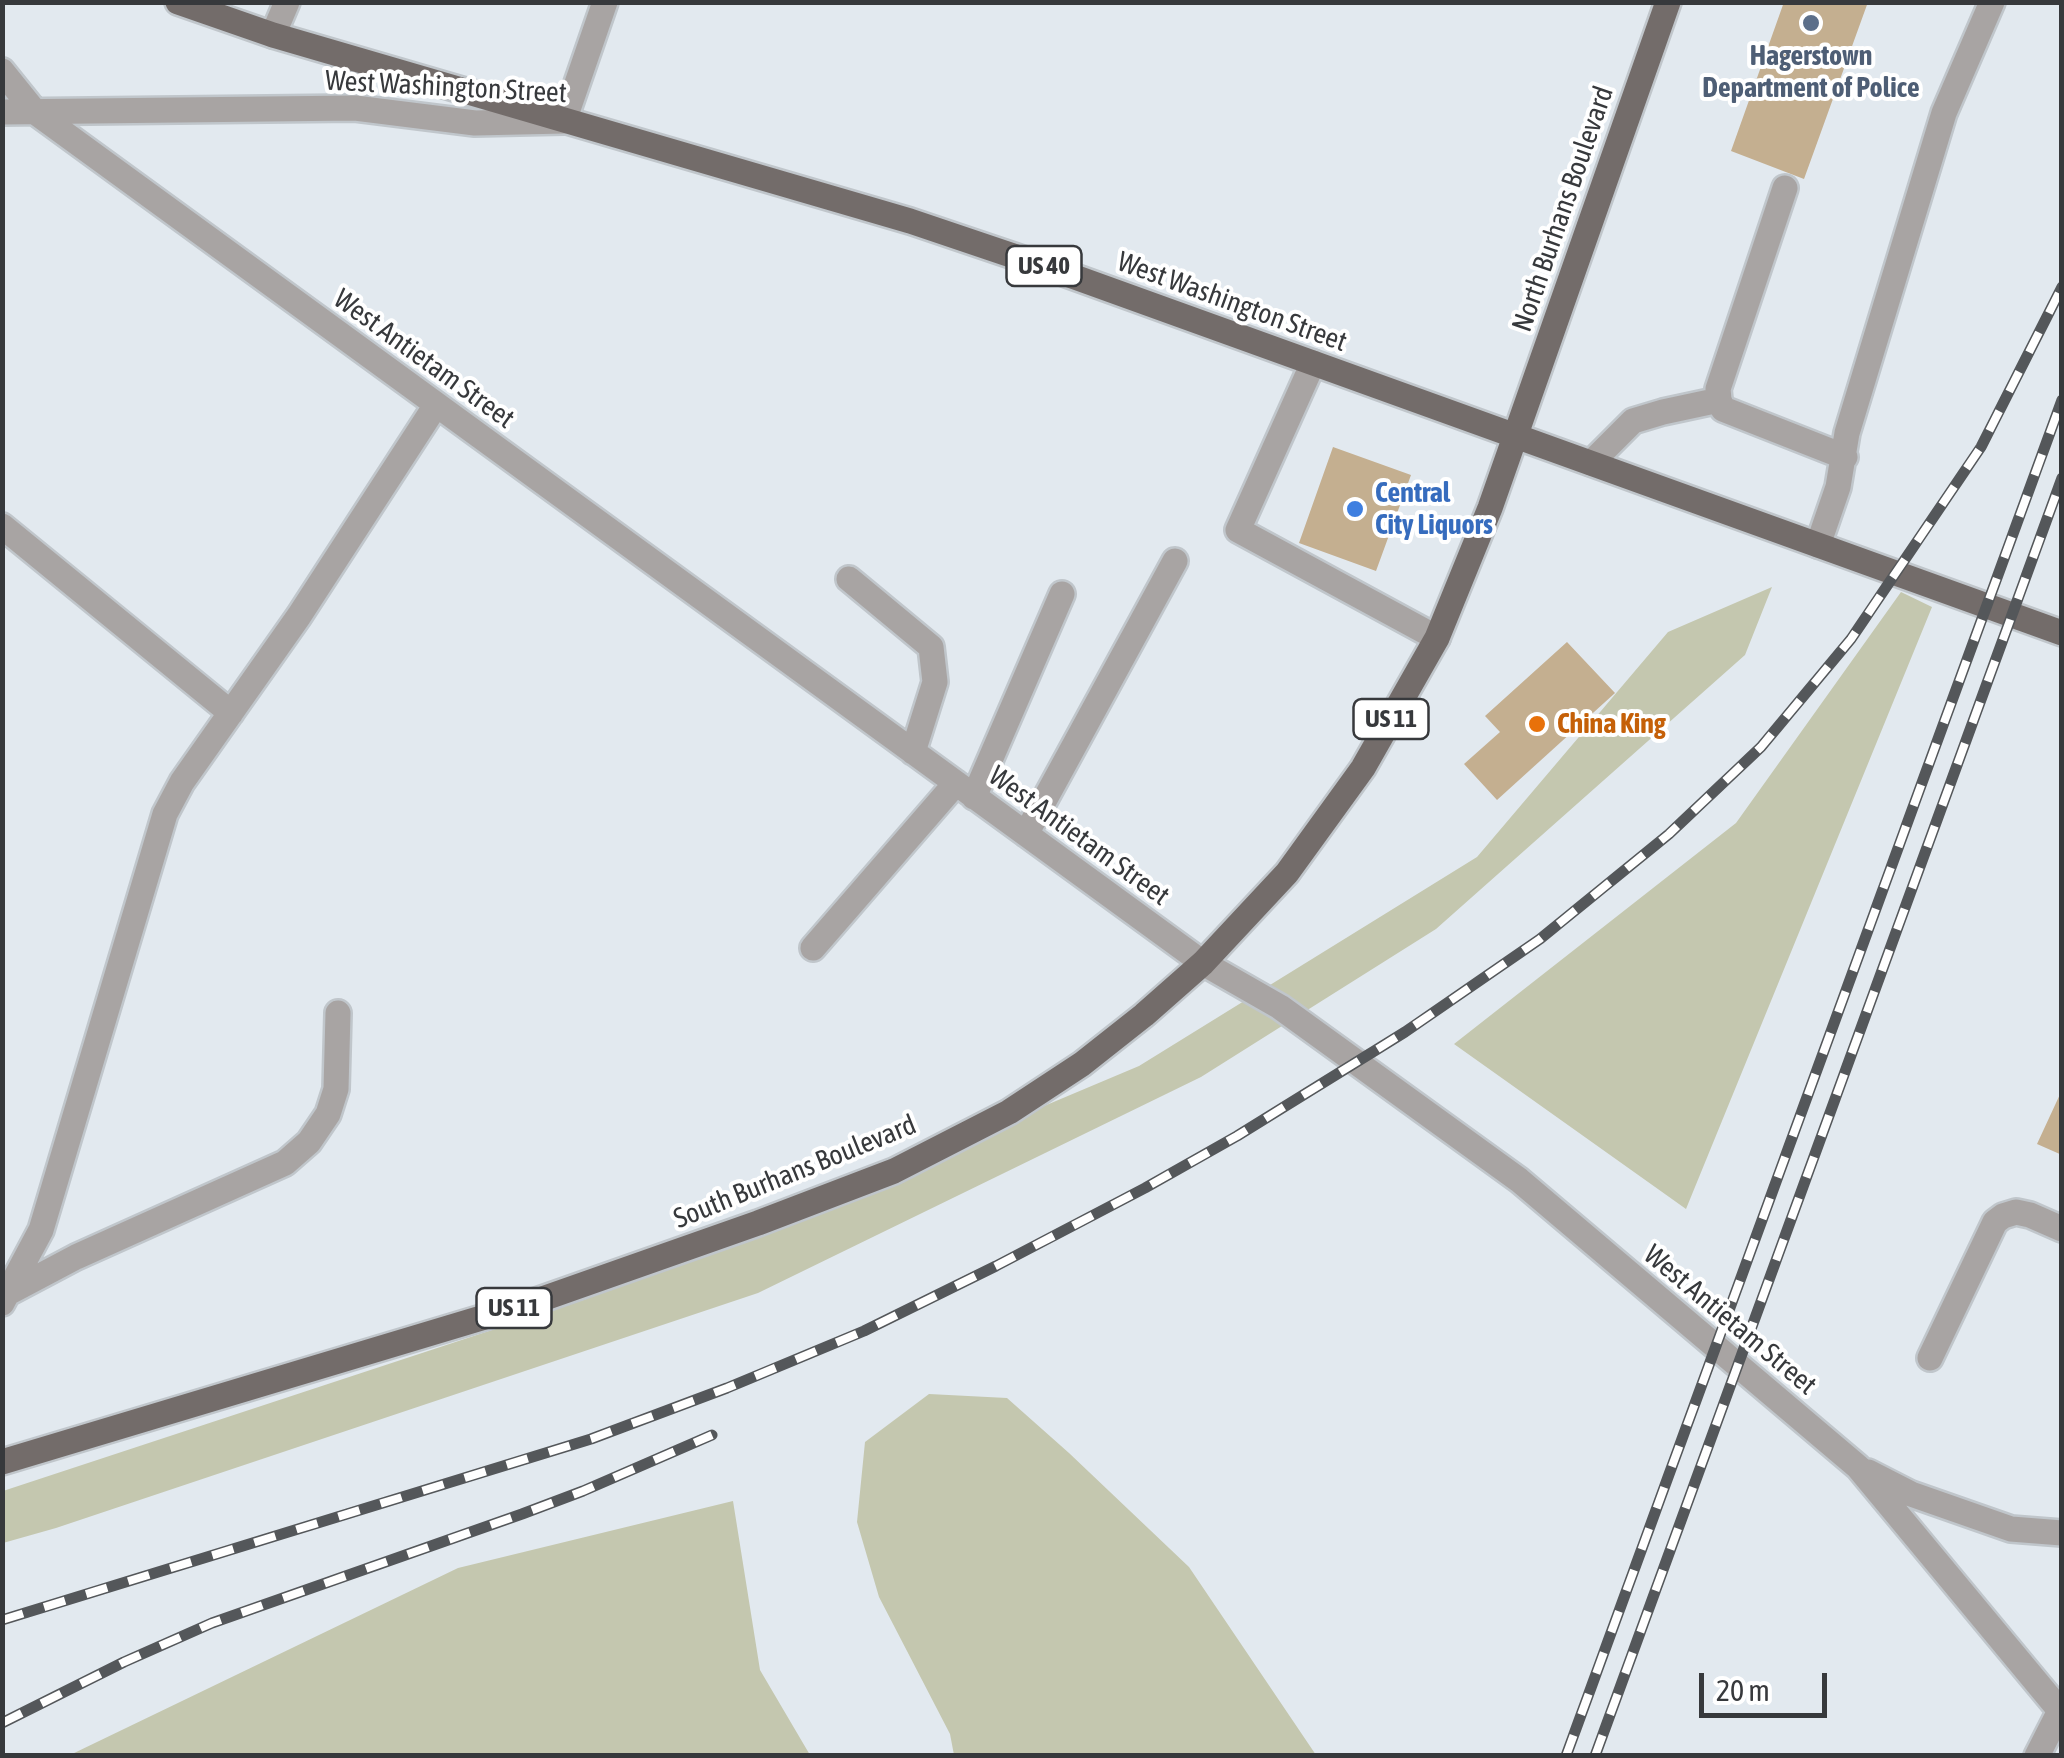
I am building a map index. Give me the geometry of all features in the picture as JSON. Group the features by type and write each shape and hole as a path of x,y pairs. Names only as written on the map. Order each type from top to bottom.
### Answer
{"main road":[{"name":"US 40","path":"178,2 564,121"},
{"name":"North Burhans Boulevard","path":"1515,436 1668,2"},
{"name":"West Washington Street","path":"564,121 910,222 1058,271 2062,632"},
{"name":"South Burhans Boulevard","path":"2,1462 528,1304 758,1223 894,1170 1009,1112 1082,1064 1203,963 1286,874 1363,768 1437,638 1515,436"}],"street":[{"path":"272,34 287,2"},
{"path":"564,121 605,2"},
{"path":"1818,545 1838,487 1847,433 1944,113 1992,2"},
{"name":"West Antietam Street","path":"2,71 35,112 1203,963 1280,1007 1518,1180 1858,1467 2061,1711"},
{"name":"West Washington Street","path":"2,112 355,108 474,123 564,121"},
{"path":"1785,188 1718,390 1719,400 1723,408 1844,457"},
{"path":"1313,362 1238,530 1437,638"},
{"path":"1591,463 1633,421 1719,400"},
{"path":"5,1298 41,1230 161,824 182,782 299,616 436,405"},
{"path":"2,526 231,713"},
{"path":"1026,834 1175,561"},
{"path":"849,578 931,647 935,682 913,752"},
{"path":"813,948 965,790 1062,594"},
{"path":"5,1298 76,1258 285,1162 309,1142 328,1114 336,1089 338,1013"},
{"path":"1930,1358 1995,1222 2016,1212 2062,1229"},
{"path":"1858,1467 1911,1494 2011,1529 2062,1532"},
{"path":"2037,1756 2061,1711"}],"green space":[{"path":"1772,587 1745,655 1436,929 1201,1077 758,1293 3,1543 3,1491 586,1299 1139,1066 1477,857 1668,632"},
{"path":"1901,592 1932,607 1686,1209 1454,1044 1736,823"},
{"path":"929,1394 1007,1398 1069,1453 1189,1567 1316,1755 954,1755 950,1734 879,1597 857,1522 865,1442"},
{"path":"733,1501 760,1670 810,1755 70,1755 458,1568"}],"building":[{"path":"1784,2 1868,2 1804,179 1731,151"},
{"name":"Central City Liquors","path":"1333,447 1411,475 1376,571 1299,543"},
{"name":"China King","path":"1567,642 1615,693 1497,800 1464,764 1500,732 1485,716"},
{"path":"2062,1090 2062,1155 2037,1144"}],"railway":[{"path":"2,1620 591,1439 864,1331 1145,1188 1405,1032 1540,939 1669,834 1761,747 1851,639 1981,447 2062,287"},
{"path":"1566,1756 2062,400"},
{"path":"1595,1756 2062,478"},
{"path":"2,1723 212,1623 522,1514 712,1435"}],"place":[{"name":"Hagerstown Department of Police","path":"1811,23"},
{"name":"Central City Liquors","path":"1355,509"},
{"name":"China King","path":"1537,724"}]}
